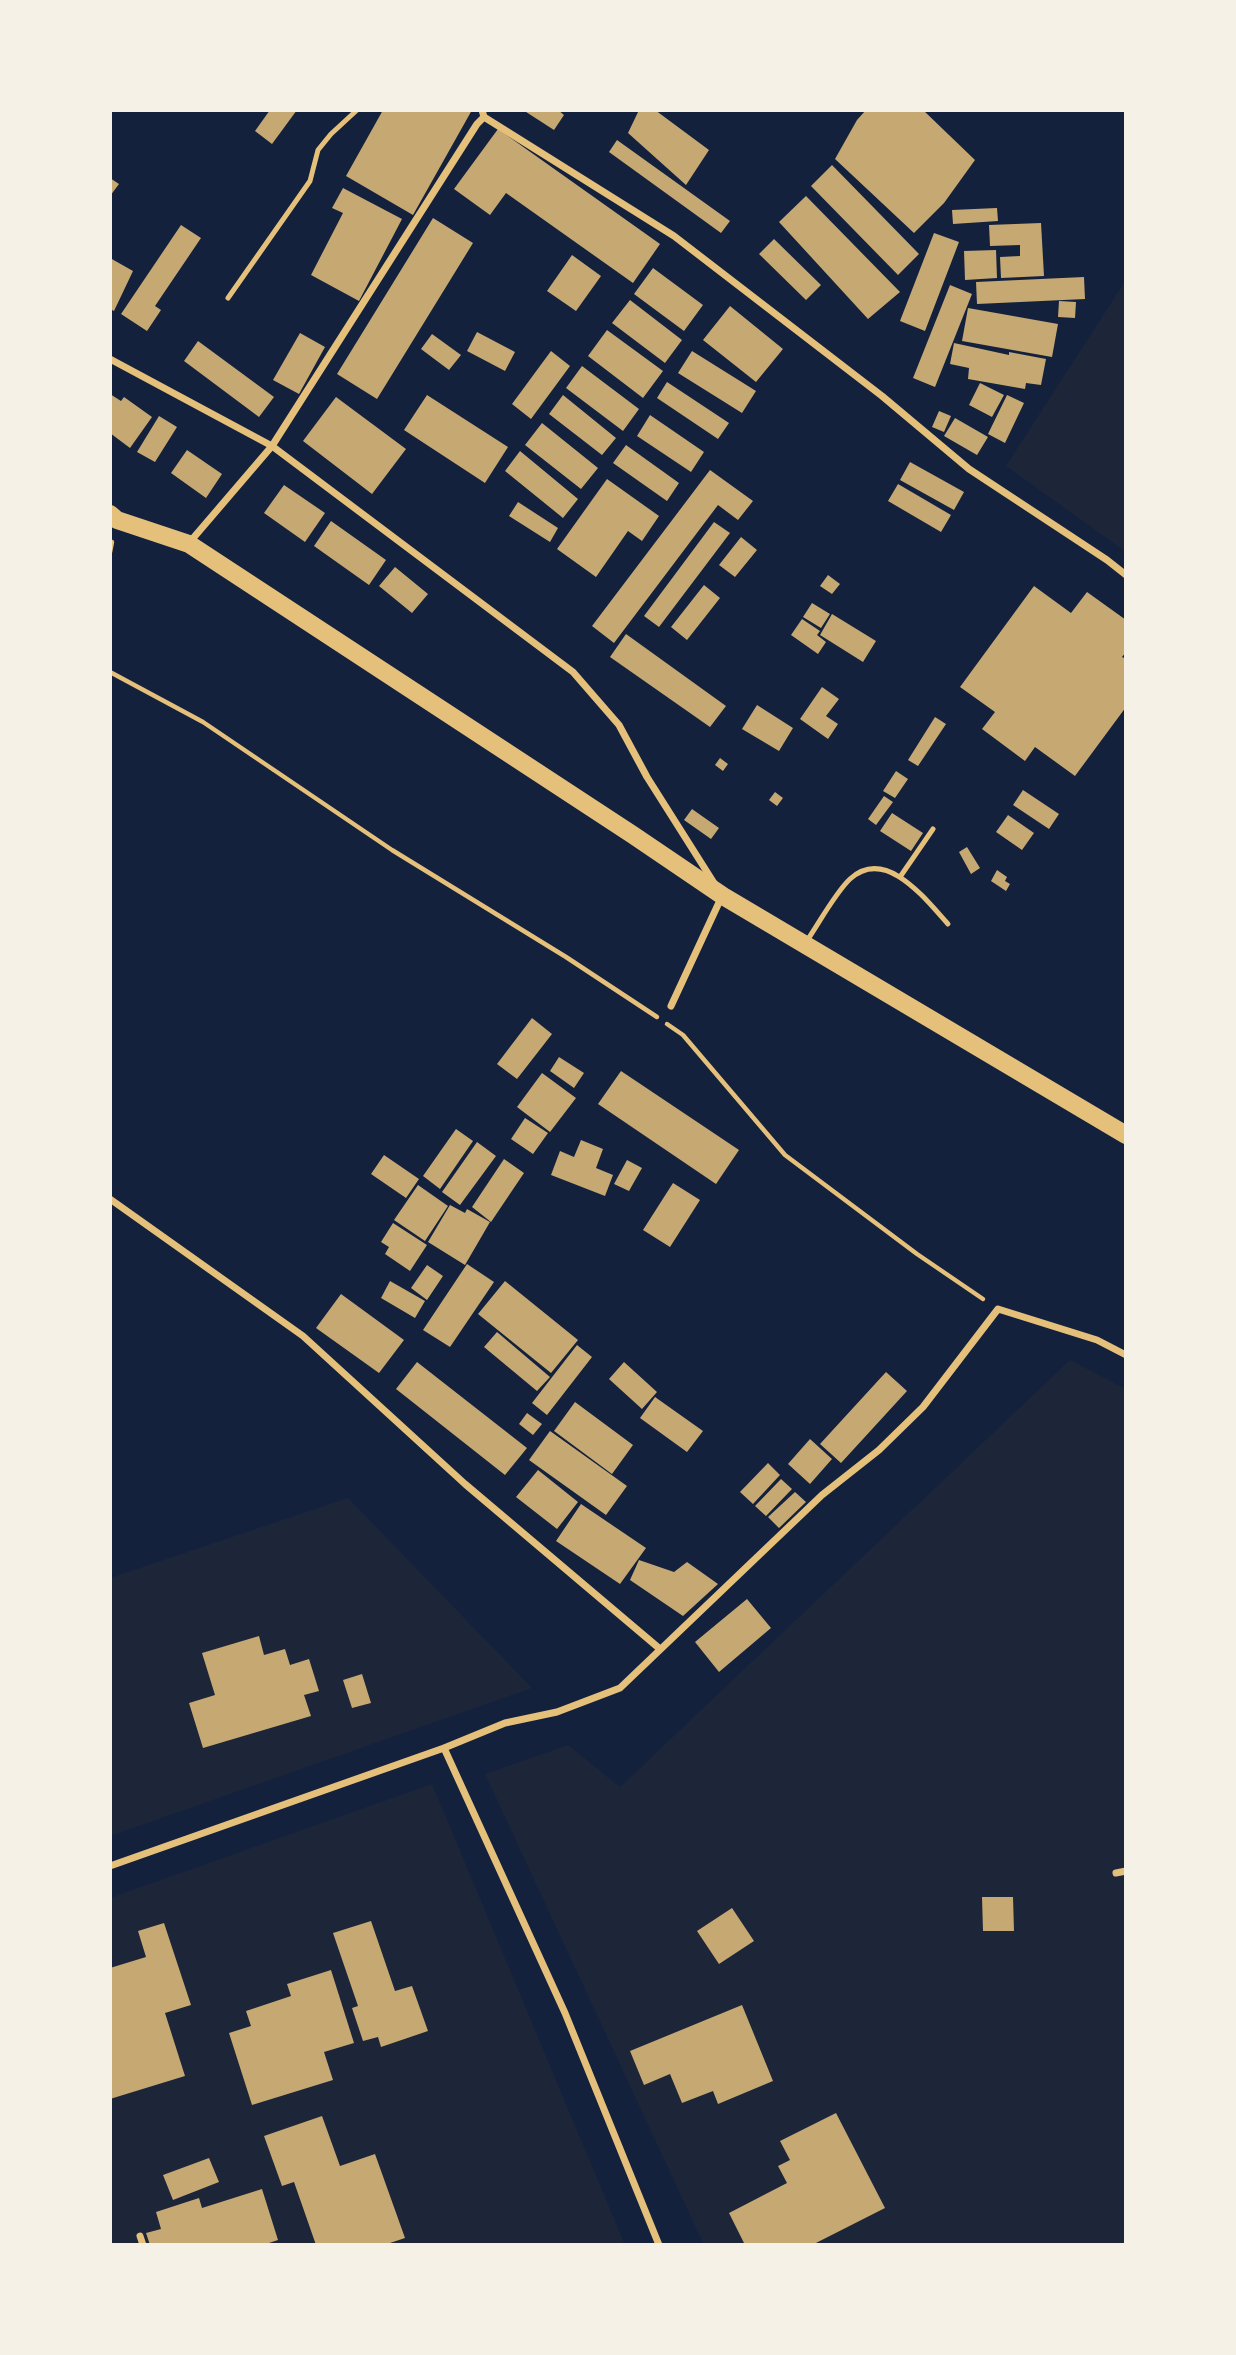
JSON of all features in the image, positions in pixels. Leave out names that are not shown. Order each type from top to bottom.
[{"type":"main road","points":[[110,514],[117,520],[189,544],[723,897],[1126,1135]]},
{"type":"street","points":[[189,544],[272,446],[483,114],[674,236],[882,396],[970,469],[1107,559],[1126,575]]},
{"type":"street","points":[[110,359],[272,446],[573,672],[619,725],[647,776],[723,897],[671,1006]]},
{"type":"street","points":[[110,1199],[303,1336],[465,1484],[660,1649]]},
{"type":"street","points":[[110,1866],[444,1748],[505,1723],[557,1712],[620,1688],[822,1495],[879,1450],[923,1407],[999,1309],[1097,1340],[1126,1355]]},
{"type":"street","points":[[444,1748],[565,2013],[659,2245]]},
{"type":"street","points":[[1116,1873],[1126,1871]]},
{"type":"street","points":[[139,2236],[143,2245]]},
{"type":"lane","points":[[228,298],[310,181],[318,150],[331,134],[358,110]]},
{"type":"lane","points":[[900,877],[933,829]]},
{"type":"lane","points":[[804,945],[849,880],[862,871],[874,868],[900,877],[918,890],[948,924]]},
{"type":"path","points":[[110,672],[203,722],[392,850],[566,957],[683,1035],[785,1155],[917,1254],[999,1309]]},
{"type":"shaded area","points":[[1126,280],[1126,552],[1006,466]]},
{"type":"shaded area","points":[[1070,1360],[1126,1389],[1126,2245],[704,2245],[485,1774],[568,1745],[620,1787]]},
{"type":"shaded area","points":[[348,1498],[532,1688],[110,1836],[110,1578]]},
{"type":"shaded area","points":[[432,1784],[625,2245],[110,2245],[110,1898]]},
{"type":"building","points":[[270,110],[297,110],[272,144],[255,131]]},
{"type":"building","points":[[383,110],[472,110],[413,215],[346,176]]},
{"type":"building","points":[[523,110],[558,110],[564,115],[554,130]]},
{"type":"building","points":[[639,110],[655,110],[709,150],[686,185],[628,133]]},
{"type":"building","points":[[866,110],[923,110],[975,160],[944,203],[914,233],[835,159],[857,120]]},
{"type":"building","points":[[498,129],[660,244],[633,283],[506,193],[490,215],[454,189]]},
{"type":"building","points":[[617,140],[730,221],[721,233],[609,152]]},
{"type":"building","points":[[832,165],[919,254],[898,275],[811,186]]},
{"type":"building","points":[[110,178],[119,184],[110,196]]},
{"type":"building","points":[[343,188],[402,219],[359,301],[311,275],[343,213],[332,208]]},
{"type":"building","points":[[806,196],[900,292],[868,319],[779,222]]},
{"type":"building","points":[[997,208],[998,221],[953,224],[952,210]]},
{"type":"building","points":[[433,218],[473,243],[377,399],[337,374]]},
{"type":"building","points":[[1041,223],[1044,276],[1001,278],[1000,257],[1020,256],[1020,245],[990,246],[989,225]]},
{"type":"building","points":[[181,225],[201,238],[155,306],[161,310],[147,331],[121,314]]},
{"type":"building","points":[[934,233],[959,242],[925,331],[900,321]]},
{"type":"building","points":[[774,239],[821,285],[806,300],[759,254]]},
{"type":"building","points":[[996,250],[997,278],[965,280],[964,251]]},
{"type":"building","points":[[572,255],[601,276],[576,311],[547,291]]},
{"type":"building","points":[[110,258],[133,271],[114,311],[110,309]]},
{"type":"building","points":[[653,268],[703,305],[684,331],[634,294]]},
{"type":"building","points":[[1084,277],[1085,299],[977,304],[976,282]]},
{"type":"building","points":[[950,285],[972,294],[935,387],[913,378]]},
{"type":"building","points":[[630,300],[682,340],[665,363],[612,323]]},
{"type":"building","points":[[1059,301],[1076,302],[1075,318],[1058,317]]},
{"type":"building","points":[[730,306],[783,349],[756,382],[703,340]]},
{"type":"building","points":[[968,308],[1058,324],[1052,357],[962,341]]},
{"type":"building","points":[[607,330],[663,371],[643,398],[588,356]]},
{"type":"building","points":[[477,332],[515,352],[505,371],[467,351]]},
{"type":"building","points":[[300,333],[325,347],[299,394],[273,380]]},
{"type":"building","points":[[432,334],[461,355],[449,370],[421,349]]},
{"type":"building","points":[[198,341],[274,397],[259,417],[184,361]]},
{"type":"building","points":[[954,343],[1009,355],[1009,352],[1046,359],[1041,385],[1026,383],[1025,389],[968,379],[969,368],[950,364]]},
{"type":"building","points":[[551,351],[570,366],[531,419],[512,404]]},
{"type":"building","points":[[692,351],[756,391],[742,413],[678,373]]},
{"type":"building","points":[[582,366],[639,409],[623,431],[566,388]]},
{"type":"building","points":[[667,382],[729,423],[718,439],[657,398]]},
{"type":"building","points":[[980,383],[1004,395],[992,417],[969,405]]},
{"type":"building","points":[[110,394],[121,401],[124,397],[152,417],[130,448],[110,433]]},
{"type":"building","points":[[427,395],[508,447],[485,483],[404,430]]},
{"type":"building","points":[[563,395],[616,438],[602,455],[549,414]]},
{"type":"building","points":[[1007,395],[1024,403],[1005,443],[988,434]]},
{"type":"building","points":[[336,397],[406,449],[372,494],[303,441]]},
{"type":"building","points":[[939,411],[951,416],[944,432],[932,427]]},
{"type":"building","points":[[650,415],[704,452],[691,472],[637,436]]},
{"type":"building","points":[[159,416],[177,427],[155,462],[137,452]]},
{"type":"building","points":[[955,418],[988,437],[977,455],[944,436]]},
{"type":"building","points":[[542,423],[598,468],[581,489],[525,445]]},
{"type":"building","points":[[626,445],[679,483],[667,501],[613,463]]},
{"type":"building","points":[[187,450],[222,474],[206,498],[171,473]]},
{"type":"building","points":[[520,451],[578,499],[563,518],[505,471]]},
{"type":"building","points":[[910,462],[964,492],[954,510],[900,480]]},
{"type":"building","points":[[710,470],[753,501],[738,520],[718,505],[614,643],[592,626]]},
{"type":"building","points":[[607,479],[659,516],[642,541],[628,531],[596,577],[557,549]]},
{"type":"building","points":[[898,484],[951,515],[941,532],[888,501]]},
{"type":"building","points":[[284,485],[325,513],[305,542],[264,513]]},
{"type":"building","points":[[518,502],[558,528],[550,542],[509,516]]},
{"type":"building","points":[[331,521],[386,560],[369,585],[314,546]]},
{"type":"building","points":[[714,522],[730,533],[659,627],[644,616]]},
{"type":"building","points":[[741,537],[757,550],[735,577],[719,565]]},
{"type":"building","points":[[395,567],[428,594],[412,613],[379,586]]},
{"type":"building","points":[[828,575],[840,584],[832,594],[820,586]]},
{"type":"building","points":[[704,585],[720,598],[687,640],[671,627]]},
{"type":"building","points":[[1034,586],[1071,613],[1087,592],[1126,620],[1126,652],[1122,657],[1126,659],[1126,707],[1075,776],[1035,747],[1025,761],[982,729],[995,712],[960,687]]},
{"type":"building","points":[[812,603],[830,614],[821,628],[803,617]]},
{"type":"building","points":[[832,614],[876,641],[863,662],[820,635]]},
{"type":"building","points":[[802,619],[820,631],[817,635],[826,642],[818,654],[791,635]]},
{"type":"building","points":[[626,634],[726,706],[710,727],[610,657]]},
{"type":"building","points":[[822,687],[839,699],[826,716],[838,724],[828,739],[800,719]]},
{"type":"building","points":[[757,705],[793,728],[779,751],[742,729]]},
{"type":"building","points":[[935,717],[946,724],[918,766],[908,760]]},
{"type":"building","points":[[720,758],[728,764],[723,771],[715,765]]},
{"type":"building","points":[[896,771],[908,779],[895,798],[883,791]]},
{"type":"building","points":[[1023,790],[1059,814],[1049,829],[1013,805]]},
{"type":"building","points":[[775,792],[783,798],[777,806],[769,800]]},
{"type":"building","points":[[884,796],[893,802],[876,825],[868,819]]},
{"type":"building","points":[[692,809],[719,828],[711,839],[684,820]]},
{"type":"building","points":[[892,813],[923,833],[911,851],[880,831]]},
{"type":"building","points":[[1008,815],[1034,833],[1022,850],[996,832]]},
{"type":"building","points":[[967,847],[980,868],[971,874],[959,852]]},
{"type":"building","points":[[997,870],[1007,877],[1005,881],[1010,884],[1006,891],[991,881]]},
{"type":"building","points":[[532,1018],[552,1034],[517,1079],[497,1064]]},
{"type":"building","points":[[559,1057],[584,1073],[574,1088],[550,1071]]},
{"type":"building","points":[[621,1071],[739,1150],[716,1184],[598,1104]]},
{"type":"building","points":[[542,1073],[576,1098],[550,1132],[517,1107]]},
{"type":"building","points":[[525,1118],[548,1133],[533,1154],[511,1139]]},
{"type":"building","points":[[456,1129],[473,1141],[440,1189],[423,1176]]},
{"type":"building","points":[[581,1140],[603,1149],[596,1168],[613,1175],[605,1196],[551,1175],[560,1151],[574,1157]]},
{"type":"building","points":[[477,1142],[496,1156],[460,1205],[442,1192]]},
{"type":"building","points":[[384,1155],[419,1179],[406,1198],[371,1174]]},
{"type":"building","points":[[504,1159],[524,1173],[491,1222],[472,1207]]},
{"type":"building","points":[[627,1160],[642,1168],[629,1191],[614,1184]]},
{"type":"building","points":[[673,1183],[700,1200],[670,1247],[643,1230]]},
{"type":"building","points":[[418,1185],[448,1206],[425,1241],[394,1220]]},
{"type":"building","points":[[450,1205],[465,1213],[467,1209],[490,1222],[465,1265],[428,1242]]},
{"type":"building","points":[[393,1223],[427,1245],[410,1271],[385,1254],[389,1247],[381,1242]]},
{"type":"building","points":[[467,1264],[494,1282],[450,1347],[423,1330]]},
{"type":"building","points":[[427,1265],[443,1276],[427,1300],[411,1288]]},
{"type":"building","points":[[390,1281],[425,1301],[415,1318],[381,1298]]},
{"type":"building","points":[[505,1281],[578,1340],[551,1373],[478,1314]]},
{"type":"building","points":[[341,1294],[404,1340],[379,1373],[316,1328]]},
{"type":"building","points":[[497,1332],[550,1377],[537,1391],[484,1347]]},
{"type":"building","points":[[577,1345],[592,1357],[547,1415],[532,1403]]},
{"type":"building","points":[[417,1362],[527,1448],[505,1475],[396,1389]]},
{"type":"building","points":[[624,1362],[657,1392],[642,1409],[609,1379]]},
{"type":"building","points":[[886,1372],[907,1391],[841,1463],[820,1444]]},
{"type":"building","points":[[655,1397],[703,1431],[687,1452],[640,1418]]},
{"type":"building","points":[[575,1402],[633,1445],[612,1474],[554,1431]]},
{"type":"building","points":[[527,1413],[542,1424],[533,1435],[519,1424]]},
{"type":"building","points":[[550,1431],[627,1486],[606,1515],[529,1460]]},
{"type":"building","points":[[810,1439],[832,1459],[810,1484],[788,1464]]},
{"type":"building","points":[[768,1463],[780,1475],[753,1504],[740,1492]]},
{"type":"building","points":[[538,1470],[578,1502],[557,1529],[516,1497]]},
{"type":"building","points":[[781,1479],[792,1489],[766,1516],[755,1506]]},
{"type":"building","points":[[795,1492],[806,1502],[779,1528],[768,1517]]},
{"type":"building","points":[[581,1504],[646,1548],[620,1584],[556,1541]]},
{"type":"building","points":[[639,1560],[674,1572],[687,1562],[718,1584],[683,1616],[630,1580]]},
{"type":"building","points":[[747,1599],[771,1628],[719,1672],[695,1642]]},
{"type":"building","points":[[259,1636],[264,1655],[285,1649],[290,1665],[309,1659],[319,1691],[304,1695],[311,1716],[203,1748],[189,1703],[215,1695],[202,1653]]},
{"type":"building","points":[[362,1674],[371,1703],[352,1708],[343,1680]]},
{"type":"building","points":[[982,1897],[1013,1897],[1014,1931],[983,1931]]},
{"type":"building","points":[[732,1908],[754,1941],[719,1964],[697,1931]]},
{"type":"building","points":[[371,1921],[395,1991],[412,1986],[428,2031],[381,2047],[378,2037],[363,2041],[352,2008],[358,2006],[333,1933]]},
{"type":"building","points":[[164,1923],[191,2005],[165,2013],[185,2076],[110,2099],[110,1968],[146,1957],[138,1931]]},
{"type":"building","points":[[331,1970],[354,2043],[324,2052],[333,2080],[252,2105],[229,2033],[251,2026],[246,2011],[291,1996],[287,1984]]},
{"type":"building","points":[[742,2005],[773,2081],[718,2104],[713,2091],[682,2103],[670,2074],[644,2085],[630,2051]]},
{"type":"building","points":[[836,2113],[885,2208],[812,2245],[745,2245],[729,2213],[787,2183],[778,2166],[790,2160],[780,2141]]},
{"type":"building","points":[[322,2116],[340,2166],[375,2154],[405,2238],[384,2245],[316,2245],[294,2182],[282,2186],[264,2136]]},
{"type":"building","points":[[209,2158],[219,2182],[173,2200],[163,2175]]},
{"type":"building","points":[[262,2189],[278,2240],[263,2245],[150,2245],[146,2233],[161,2229],[156,2212],[199,2198],[202,2208]]}]
